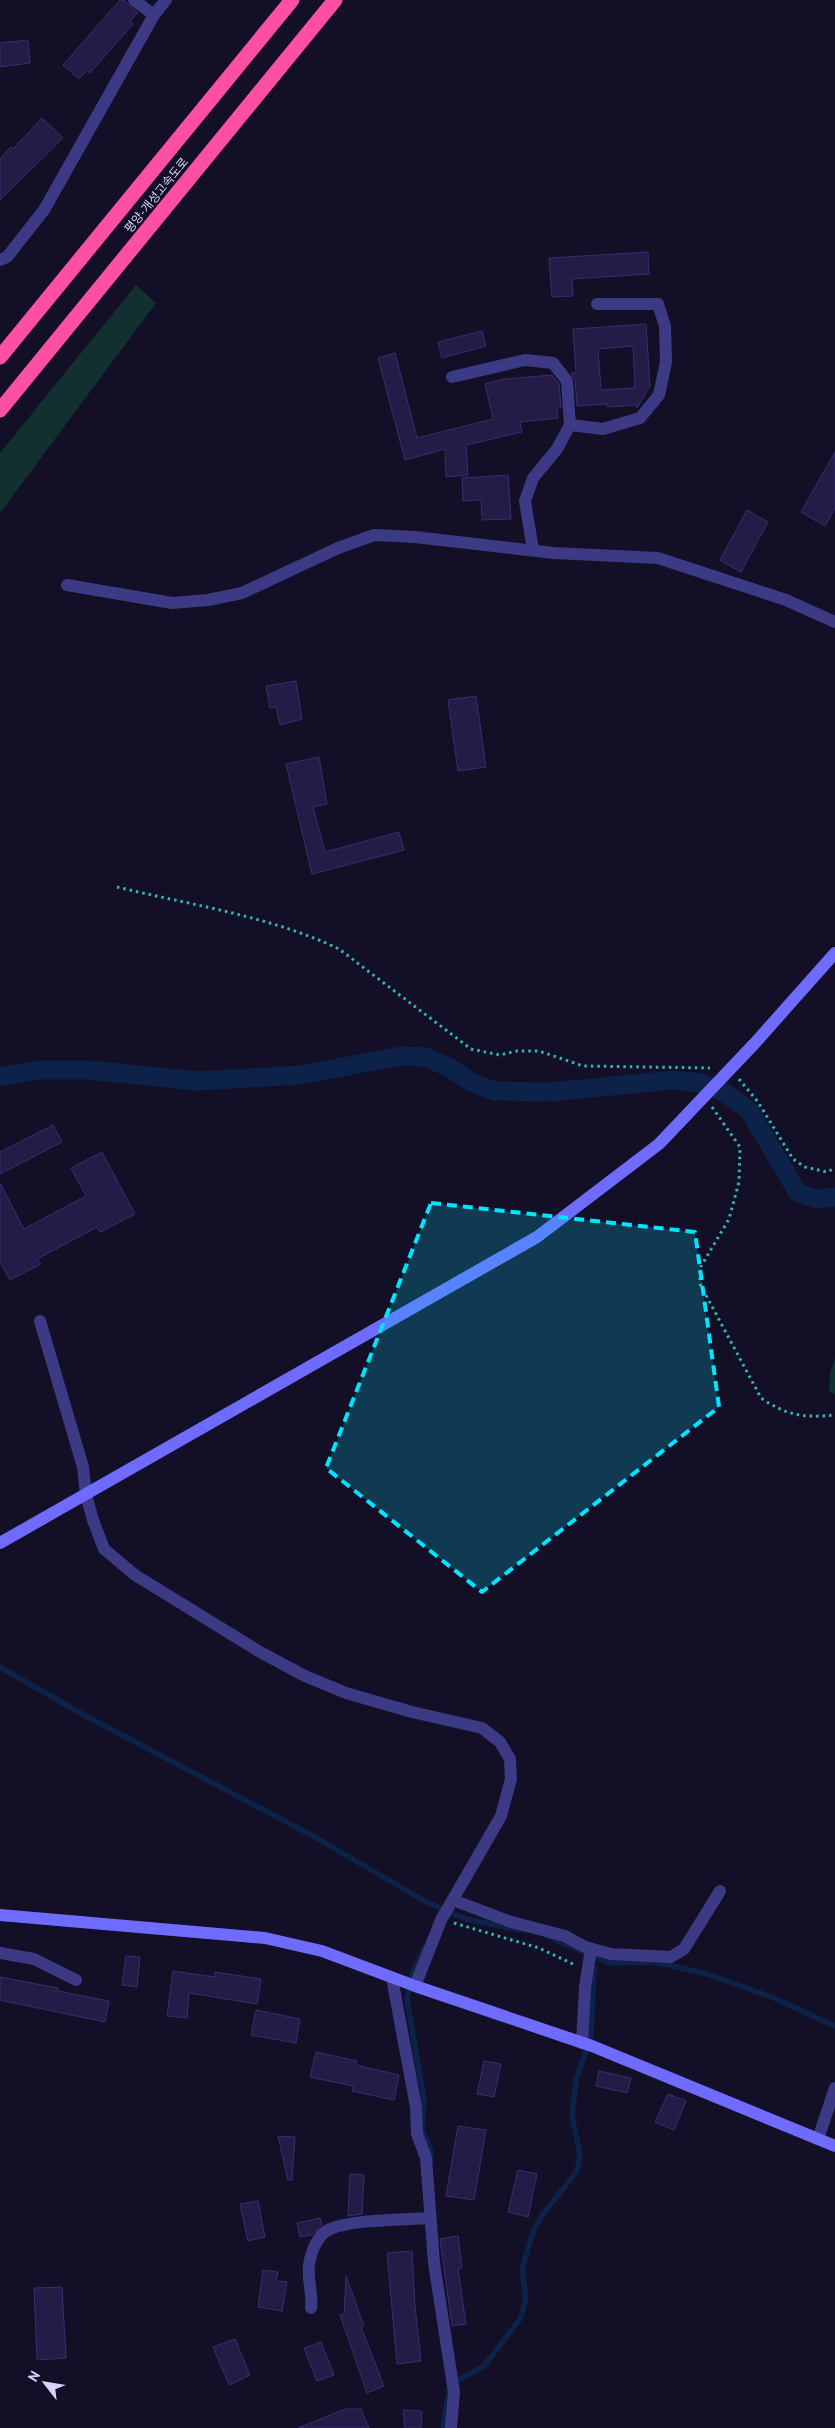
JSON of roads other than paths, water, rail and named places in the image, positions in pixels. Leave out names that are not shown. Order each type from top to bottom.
[{"type":"highway","name":"평양-개성고속도로","points":[[0,357],[292,0]]},
{"type":"highway","name":"평양-개성고속도로","points":[[0,410],[335,0]]},
{"type":"street","points":[[134,0],[154,15]]},
{"type":"street","points":[[0,260],[8,256],[44,210],[154,15],[166,0]]},
{"type":"street","points":[[570,426],[604,429],[640,418],[659,395],[666,362],[665,326],[658,304],[597,304]]},
{"type":"street","points":[[452,377],[526,360],[553,363],[567,381],[570,426],[557,449],[533,478],[525,500],[533,550]]},
{"type":"street","points":[[67,585],[172,602],[208,600],[242,593],[338,548],[374,535],[416,537],[533,550],[658,558],[786,600],[835,622]]},
{"type":"street","points":[[0,1543],[537,1237],[659,1144],[731,1069],[835,953]]},
{"type":"street","points":[[40,1321],[82,1467],[86,1495],[93,1520],[104,1549],[136,1575],[260,1652],[305,1676],[346,1693],[412,1712],[482,1728],[500,1742],[510,1758],[512,1779],[501,1816],[441,1920],[412,1984]]},
{"type":"street","points":[[453,1900],[508,1921],[565,1936],[592,1949],[611,1954],[671,1957],[684,1950],[720,1891]]},
{"type":"street","points":[[0,1915],[265,1938],[322,1951],[392,1978],[586,2044],[835,2146]]},
{"type":"street","points":[[586,2044],[588,1971],[592,1949]]},
{"type":"street","points":[[0,1953],[34,1959],[76,1980]]},
{"type":"street","points":[[392,1978],[416,2107],[417,2134],[426,2158],[434,2263],[454,2392],[450,2428]]},
{"type":"street","points":[[818,2139],[835,2088]]},
{"type":"street","points":[[311,2308],[313,2294],[309,2267],[314,2248],[321,2236],[329,2230],[351,2224],[430,2218]]},
{"type":"waterway","points":[[0,1077],[37,1070],[89,1070],[197,1081],[300,1075],[401,1056],[425,1057],[448,1067],[473,1083],[495,1091],[551,1092],[673,1080],[702,1083],[725,1093],[749,1110],[798,1193],[817,1199],[835,1197]]},
{"type":"waterway","points":[[0,1667],[84,1715],[315,1837],[428,1903],[466,1919],[520,1930]]},
{"type":"waterway","points":[[547,1936],[609,1963],[655,1962],[707,1974],[774,1998],[835,2026]]},
{"type":"waterway","points":[[424,1948],[413,1971],[407,2000],[424,2099],[422,2129],[431,2152],[431,2160]]},
{"type":"waterway","points":[[443,2428],[449,2389],[458,2380],[484,2366],[520,2319],[526,2299],[522,2269],[534,2229],[543,2214],[577,2171],[580,2155],[572,2116],[576,2080],[591,2037],[594,1968]]}]
